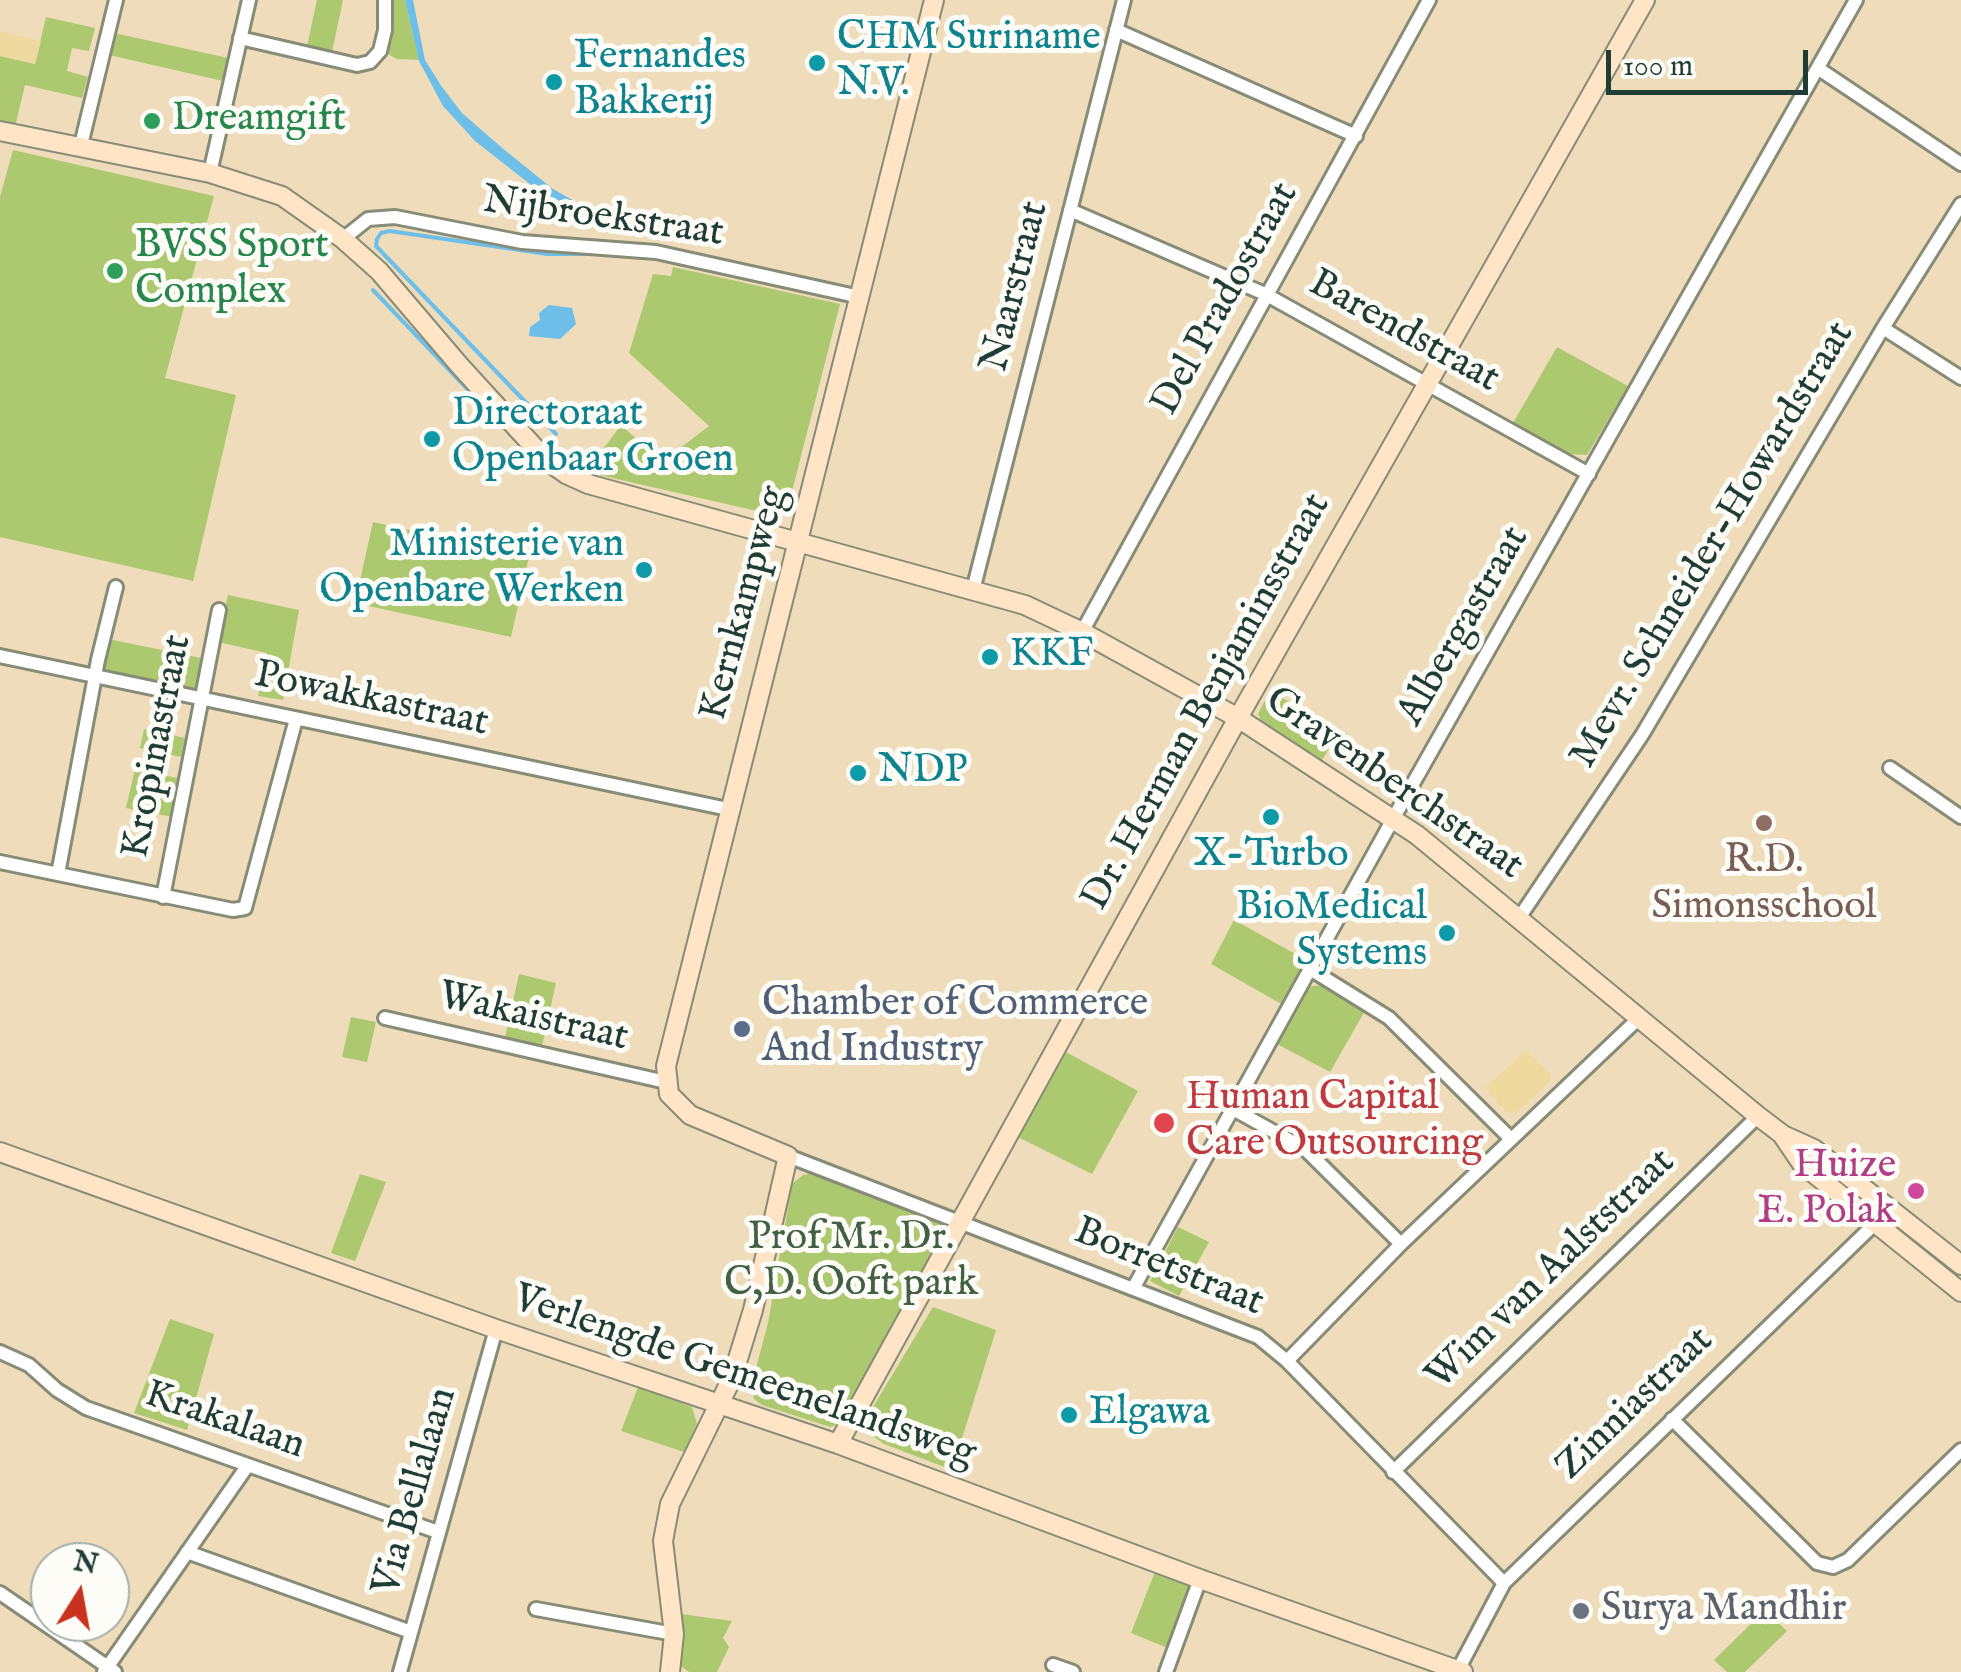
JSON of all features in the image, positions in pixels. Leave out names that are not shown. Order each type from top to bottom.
[{"type":"street","points":[[81,145],[116,0]]},
{"type":"street","points":[[210,173],[249,0]]},
{"type":"street","points":[[240,38],[357,65],[370,62],[380,50],[385,30],[385,0]]},
{"type":"street","name":"Kernkampweg","points":[[666,1082],[666,1066],[728,809],[800,540],[934,0]]},
{"type":"street","name":"Naarstraat","points":[[973,590],[1124,0]]},
{"type":"street","name":"Del Pradostraat","points":[[1082,632],[1430,0]]},
{"type":"street","name":"Dr. Herman Benjaminsstraat","points":[[838,1444],[1238,718],[1645,0]]},
{"type":"street","name":"Albergastraat","points":[[1134,1287],[1393,819],[1856,0]]},
{"type":"street","points":[[1116,30],[1356,136]]},
{"type":"street","points":[[1819,69],[1961,164]]},
{"type":"street","name":"Gravenberchstraat","points":[[0,130],[210,173],[282,196],[342,238],[379,271],[546,460],[566,474],[588,484],[1025,605],[1238,718],[1417,835],[1782,1135],[1802,1164],[1961,1265]]},
{"type":"street","name":"Mevr. Schneider-Howardstraat","points":[[1519,918],[1642,735],[1883,328],[1961,204]]},
{"type":"street","name":"Barendstraat","points":[[1070,210],[1265,294],[1589,474]]},
{"type":"street","name":"Nijbroekstraat","points":[[342,238],[368,219],[395,218],[522,242],[656,252],[860,297]]},
{"type":"street","points":[[1883,328],[1961,378]]},
{"type":"street","points":[[58,874],[116,587]]},
{"type":"street","name":"Kropinastraat","points":[[162,897],[219,610]]},
{"type":"street","name":"Powakkastraat","points":[[0,656],[728,809]]},
{"type":"street","points":[[0,862],[162,897],[233,910],[245,908],[296,719]]},
{"type":"street","points":[[1890,768],[1961,817]]},
{"type":"street","points":[[1310,969],[1390,1018],[1511,1139]]},
{"type":"street","name":"Wakaistraat","points":[[385,1018],[666,1082]]},
{"type":"street","points":[[1287,1361],[1400,1244],[1638,1020]]},
{"type":"street","points":[[666,1082],[668,1094],[690,1114],[788,1156],[753,1310],[732,1378],[670,1504],[664,1542],[674,1634],[670,1672]]},
{"type":"street","points":[[1234,1109],[1304,1149],[1400,1244]]},
{"type":"street","name":"Wim van Aalststraat","points":[[1393,1472],[1758,1116]]},
{"type":"street","name":"Verlengde Gemeenelandsweg","points":[[0,1152],[496,1329],[838,1444],[1200,1580],[1459,1671]]},
{"type":"street","name":"Borretstraat","points":[[788,1156],[1258,1337],[1287,1361],[1504,1582]]},
{"type":"street","name":"Gravenberchstraat","points":[[1884,1216],[1961,1292]]},
{"type":"street","name":"Zinniastraat","points":[[1459,1671],[1504,1582],[1884,1216]]},
{"type":"street","name":"Via Bellalaan","points":[[400,1672],[496,1329]]},
{"type":"street","name":"Krakalaan","points":[[0,1352],[30,1365],[57,1390],[86,1408],[438,1532]]},
{"type":"street","points":[[1672,1419],[1817,1562],[1833,1567],[1848,1560],[1961,1450]]},
{"type":"street","points":[[0,1593],[109,1670],[248,1465]]},
{"type":"street","points":[[187,1552],[411,1632]]},
{"type":"street","points":[[1166,1672],[1200,1580]]},
{"type":"street","points":[[536,1609],[674,1634]]},
{"type":"street","points":[[1053,1665],[1073,1672]]},
{"type":"green space","points":[[317,0],[343,0],[332,52],[307,46]]},
{"type":"green space","points":[[391,0],[405,0],[419,60],[397,59],[386,53],[393,29]]},
{"type":"green space","points":[[46,17],[95,28],[89,51],[72,48],[67,71],[88,77],[82,98],[25,85],[15,127],[0,124],[0,56],[35,64]]},
{"type":"green space","points":[[114,33],[228,58],[223,81],[109,55]]},
{"type":"green space","points":[[13,150],[214,196],[165,378],[236,395],[193,581],[0,537],[0,197]]},
{"type":"green space","points":[[673,267],[840,304],[787,510],[779,516],[586,472],[621,425],[662,462],[709,426],[629,353],[653,274],[671,276]]},
{"type":"green space","points":[[1557,347],[1628,386],[1587,455],[1569,454],[1513,423]]},
{"type":"green space","points":[[373,522],[529,557],[511,637],[355,603]]},
{"type":"green space","points":[[228,595],[299,610],[283,700],[258,696],[267,653],[218,642]]},
{"type":"green space","points":[[108,639],[206,659],[199,690],[105,673]]},
{"type":"green space","points":[[1270,691],[1340,730],[1321,762],[1263,724],[1258,714]]},
{"type":"green space","points":[[144,729],[185,738],[181,757],[140,748]]},
{"type":"green space","points":[[135,769],[182,779],[173,817],[126,808]]},
{"type":"green space","points":[[1234,920],[1308,961],[1283,1005],[1211,964]]},
{"type":"green space","points":[[519,974],[556,983],[541,1050],[504,1042]]},
{"type":"green space","points":[[1324,985],[1366,1009],[1330,1072],[1275,1043],[1305,991]]},
{"type":"green space","points":[[351,1017],[376,1022],[367,1062],[342,1057]]},
{"type":"green space","points":[[1064,1051],[1138,1091],[1092,1174],[1016,1136]]},
{"type":"green space","name":"Prof Mr. Dr. C,D. Ooft park","points":[[816,1173],[935,1218],[944,1229],[946,1240],[842,1423],[830,1427],[762,1405],[754,1399],[751,1387],[768,1323],[792,1184],[803,1175]]},
{"type":"green space","points":[[360,1174],[386,1182],[355,1261],[331,1253]]},
{"type":"green space","points":[[1178,1227],[1209,1242],[1179,1296],[1150,1281]]},
{"type":"green space","points":[[933,1307],[996,1330],[952,1470],[884,1444],[873,1436],[870,1422],[873,1407]]},
{"type":"green space","points":[[170,1319],[214,1334],[187,1430],[134,1413]]},
{"type":"green space","points":[[638,1387],[692,1407],[697,1424],[684,1452],[621,1431]]},
{"type":"green space","points":[[1156,1569],[1194,1584],[1170,1649],[1131,1633]]},
{"type":"green space","points":[[1765,1610],[1787,1631],[1745,1672],[1727,1672],[1714,1660]]},
{"type":"green space","points":[[681,1614],[732,1621],[723,1638],[729,1647],[717,1672],[689,1672],[678,1664]]},
{"type":"sand","points":[[0,31],[41,41],[35,64],[0,56]]},
{"type":"sand","points":[[1526,1050],[1550,1073],[1551,1080],[1516,1113],[1506,1112],[1485,1088]]},
{"type":"water","points":[[405,0],[413,0],[425,60],[462,113],[553,189],[576,202],[580,209],[572,217],[475,141],[443,106],[419,61]]},
{"type":"water","points":[[549,305],[572,308],[576,324],[560,339],[529,336],[530,327],[540,320],[539,313]]},
{"type":"waterway","points":[[556,434],[376,246],[377,239],[381,233],[390,231],[547,254],[586,254]]},
{"type":"waterway","points":[[373,290],[498,421]]},
{"type":"waterway","points":[[508,432],[522,446]]},
{"type":"place","name":"CHM Suriname N.V.","points":[[817,63]]},
{"type":"place","name":"Fernandes Bakkerij","points":[[554,82]]},
{"type":"place","name":"Dreamgift","points":[[152,121]]},
{"type":"place","name":"BVSS Sport Complex","points":[[115,271]]},
{"type":"place","name":"Directoraat Openbaar Groen","points":[[432,439]]},
{"type":"place","name":"Ministerie van Openbare Werken","points":[[644,570]]},
{"type":"place","name":"KKF","points":[[990,657]]},
{"type":"place","name":"NDP","points":[[858,773]]},
{"type":"place","name":"X-Turbo","points":[[1271,817]]},
{"type":"place","name":"R.D. Simonsschool","points":[[1764,823]]},
{"type":"place","name":"BioMedical Systems","points":[[1447,933]]},
{"type":"place","name":"Chamber of Commerce And Industry","points":[[742,1029]]},
{"type":"place","name":"Human Capital Care Outsourcing","points":[[1164,1123]]},
{"type":"place","name":"Huize E. Polak","points":[[1916,1191]]},
{"type":"place","name":"Elgawa","points":[[1069,1415]]},
{"type":"place","name":"Surya Mandhir","points":[[1581,1611]]}]
